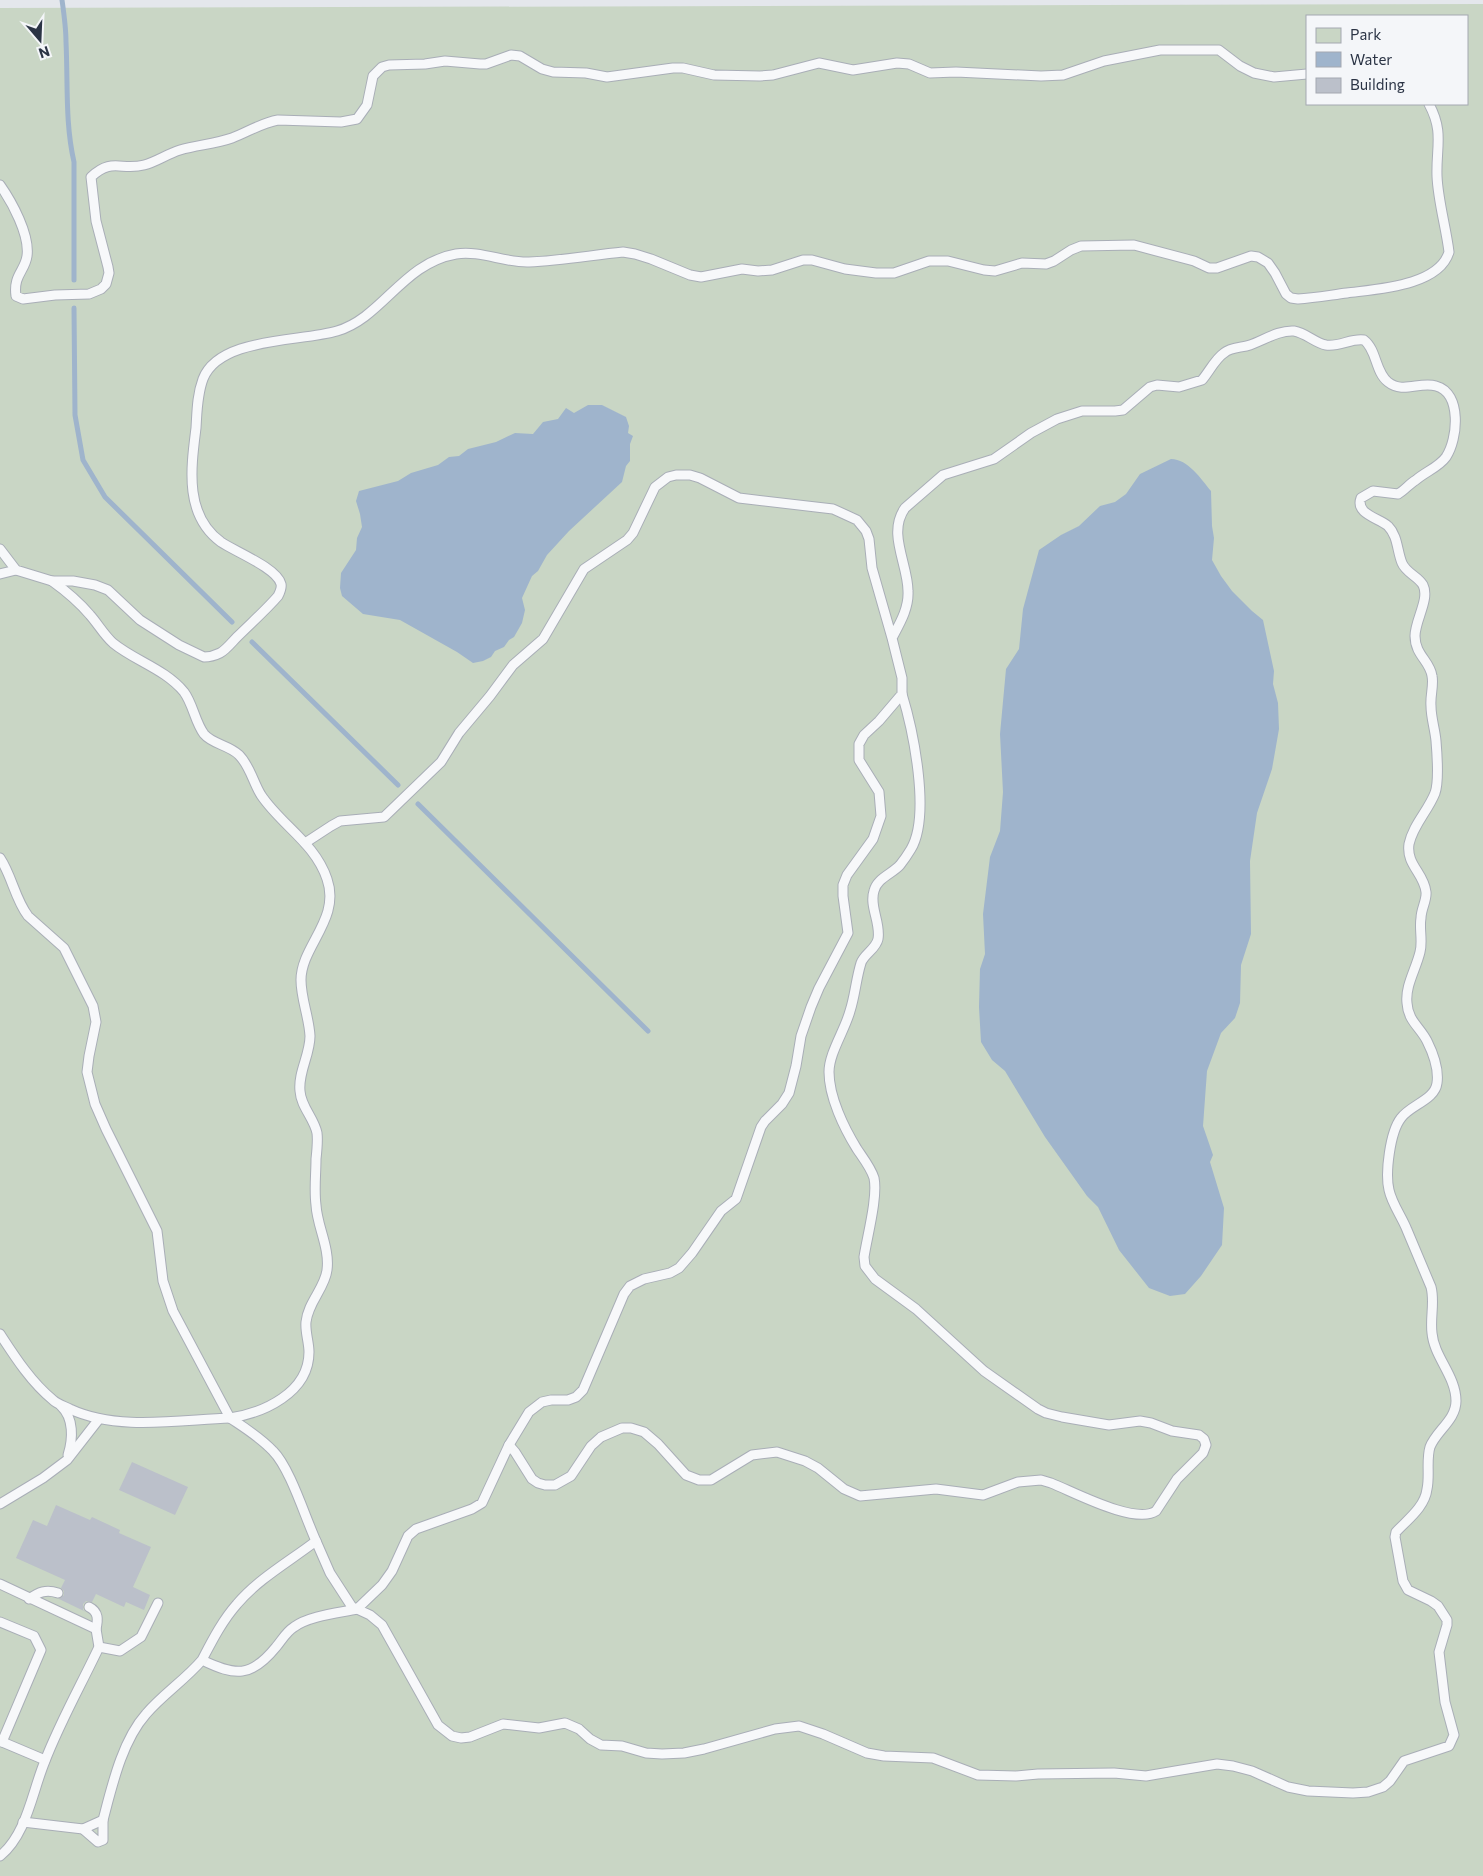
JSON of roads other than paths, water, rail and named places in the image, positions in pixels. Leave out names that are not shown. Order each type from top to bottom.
[{"type":"lane","points":[[0,185],[21,220],[27,249],[26,261],[18,275],[15,288],[16,296],[23,299],[55,295],[89,294],[101,289],[106,284],[109,273],[96,221],[92,189],[91,177],[98,170],[109,165],[146,165],[173,152],[234,137],[278,120],[341,122],[357,118],[367,105],[373,76],[382,67],[389,65],[445,61],[480,64],[511,55],[520,56],[542,69],[553,72],[586,73],[607,77],[673,68],[683,68],[714,75],[760,76],[773,75],[819,63],[853,70],[897,62],[909,64],[930,73],[956,72],[1041,76],[1063,75],[1104,61],[1160,50],[1219,50],[1240,66],[1254,73],[1274,77],[1306,74]]},
{"type":"lane","points":[[0,574],[16,570],[52,581],[73,581],[95,585],[108,590],[140,620],[179,645],[204,657],[221,653],[279,594],[282,586],[279,580],[270,572],[220,542],[202,521],[194,503],[191,474],[198,397],[206,372],[213,364],[227,355],[250,347],[339,331],[356,323],[414,272],[438,259],[456,254],[472,253],[501,260],[528,262],[624,252],[651,259],[690,275],[701,277],[742,269],[772,270],[802,260],[812,260],[845,269],[876,273],[894,273],[930,261],[948,261],[995,271],[1022,263],[1046,264],[1081,246],[1134,245],[1209,268],[1217,268],[1251,256],[1258,257],[1268,263],[1286,294],[1291,298],[1298,299],[1375,291],[1416,280],[1439,269],[1446,262],[1449,252],[1437,175],[1439,151],[1437,124],[1429,105]]},
{"type":"lane","points":[[0,858],[23,910],[64,948],[93,1006],[96,1022],[87,1072],[95,1104],[157,1231],[163,1282],[173,1311],[230,1418],[256,1435],[274,1452],[283,1464],[330,1573],[356,1608],[370,1615],[382,1625],[438,1725],[452,1736],[470,1737],[503,1724],[539,1728],[565,1723],[579,1729],[590,1739],[601,1745],[622,1746],[646,1753],[662,1754],[704,1749],[775,1729],[799,1726],[823,1734],[867,1754],[933,1758],[978,1775],[1016,1776],[1114,1773],[1146,1776],[1217,1764],[1252,1771],[1288,1787],[1302,1790],[1353,1793],[1368,1792],[1383,1787],[1390,1781],[1404,1761],[1449,1746],[1454,1735],[1445,1702],[1439,1652],[1447,1620],[1438,1606],[1431,1600],[1408,1590],[1403,1582],[1395,1537],[1396,1532],[1425,1498],[1430,1450],[1434,1440],[1454,1412],[1456,1404],[1451,1379],[1438,1353],[1432,1333],[1433,1295],[1431,1287],[1407,1229],[1389,1192],[1387,1178],[1391,1148],[1398,1121],[1412,1107],[1433,1093],[1438,1073],[1426,1039],[1410,1018],[1406,1002],[1407,992],[1422,946],[1420,917],[1426,893],[1408,853],[1413,830],[1435,794],[1437,784],[1436,741],[1430,704],[1432,675],[1420,656],[1415,638],[1424,592],[1423,585],[1407,571],[1402,563],[1392,530],[1386,524],[1366,513],[1360,507],[1359,502],[1361,498],[1373,491],[1398,494],[1446,457],[1450,447],[1456,410],[1451,399],[1438,386],[1424,384],[1398,388],[1387,382],[1371,347],[1364,340],[1360,339],[1336,346],[1324,345],[1294,331],[1268,337],[1250,345],[1230,350],[1222,354],[1198,383],[1180,387],[1157,384],[1150,386],[1123,410],[1082,411],[1069,414],[1037,429],[1005,453],[987,462],[943,475],[905,508],[901,514],[897,532],[908,589],[907,604],[892,631]]},
{"type":"lane","points":[[306,843],[340,822],[384,817],[441,762],[459,733],[513,665],[542,639],[584,569],[628,540],[655,488],[668,477],[690,475],[700,478],[739,498],[834,509],[857,520],[866,531],[869,540],[872,568],[892,631],[902,678],[902,694],[915,744],[920,802],[917,837],[900,865],[879,881],[873,892],[872,900],[878,927],[877,942],[862,961],[850,1010],[844,1030],[833,1053],[829,1072],[840,1117],[870,1169],[874,1181],[874,1196],[864,1257],[865,1266],[875,1279],[916,1309],[984,1371],[1038,1409],[1062,1417],[1109,1425],[1140,1422],[1151,1423],[1172,1431],[1199,1435],[1204,1438],[1206,1445],[1203,1453],[1177,1479],[1156,1511],[1150,1515],[1140,1516],[1119,1510],[1041,1480],[1018,1482],[983,1495],[936,1489],[860,1496],[844,1489],[806,1461],[777,1452],[752,1455],[711,1480],[699,1480],[682,1472],[658,1444],[644,1432],[631,1428],[622,1428],[601,1437],[591,1446],[571,1476],[554,1485],[545,1485],[538,1484],[532,1479],[509,1445]]},
{"type":"lane","points":[[0,549],[16,570]]},
{"type":"lane","points":[[52,581],[83,608],[109,640],[124,651],[158,670],[184,692],[204,734],[235,751],[243,759],[260,794],[272,809],[306,843],[328,880],[329,901],[326,919],[303,965],[301,978],[302,994],[310,1034],[308,1053],[299,1086],[303,1103],[318,1135],[315,1202],[327,1258],[327,1270],[324,1281],[312,1302],[306,1320],[309,1351],[303,1375],[288,1394],[278,1402],[248,1416],[230,1418],[126,1422],[99,1419],[77,1412],[54,1401]]},
{"type":"lane","points":[[202,1660],[231,1672],[246,1672],[260,1664],[292,1627],[303,1621],[356,1608],[382,1585],[392,1571],[403,1542],[416,1529],[472,1509],[482,1503],[509,1445],[529,1412],[542,1402],[568,1400],[576,1397],[583,1390],[624,1294],[630,1286],[644,1279],[670,1273],[679,1268],[692,1253],[721,1210],[736,1199],[761,1127],[782,1104],[789,1093],[801,1036],[811,1007],[848,933],[843,885],[847,875],[873,839],[881,816],[879,792],[859,760],[859,744],[864,735],[902,694]]},
{"type":"lane","points":[[0,1334],[39,1387],[63,1408],[69,1417],[71,1444],[67,1460]]},
{"type":"lane","points":[[0,1504],[43,1478],[67,1460],[99,1419]]},
{"type":"lane","points":[[83,1829],[98,1842],[103,1840],[103,1820],[127,1742],[146,1714],[192,1672],[202,1660],[222,1624],[241,1600],[316,1541]]},
{"type":"lane","points":[[0,1584],[96,1629]]},
{"type":"lane","points":[[29,1598],[39,1592],[51,1590],[58,1593]]},
{"type":"lane","points":[[99,1647],[120,1651],[141,1637],[158,1604]]},
{"type":"lane","points":[[0,1856],[10,1848],[23,1822],[45,1760],[99,1647],[96,1629],[98,1619],[94,1610],[90,1607]]},
{"type":"lane","points":[[0,1622],[34,1636],[41,1650],[1,1742],[45,1760]]},
{"type":"lane","points":[[23,1822],[83,1829],[103,1820]]},
{"type":"water","points":[[588,405],[602,405],[626,417],[629,426],[628,433],[633,436],[630,444],[630,461],[626,466],[622,482],[569,531],[547,555],[538,571],[532,576],[522,598],[525,610],[522,623],[514,637],[504,647],[495,651],[491,657],[473,663],[400,620],[363,614],[342,596],[340,588],[341,573],[356,550],[357,538],[362,527],[356,501],[359,491],[398,481],[411,473],[438,465],[449,457],[459,456],[468,449],[496,442],[515,433],[533,434],[543,422],[558,419],[566,408],[574,413]]},
{"type":"water","points":[[1171,459],[1183,462],[1188,466],[1211,491],[1214,538],[1212,560],[1232,591],[1263,620],[1274,671],[1273,684],[1278,703],[1279,729],[1272,769],[1257,813],[1250,861],[1251,934],[1241,965],[1240,1003],[1235,1018],[1221,1033],[1207,1071],[1203,1126],[1213,1155],[1210,1162],[1224,1208],[1222,1245],[1201,1276],[1185,1294],[1170,1296],[1149,1288],[1119,1250],[1098,1207],[1087,1196],[1045,1137],[1005,1071],[992,1060],[981,1042],[979,1007],[980,969],[985,954],[983,914],[990,857],[1000,831],[1003,792],[1000,734],[1006,669],[1019,649],[1023,609],[1039,550],[1061,535],[1079,526],[1100,506],[1115,502],[1126,494],[1140,474]]},
{"type":"waterway","points":[[62,0],[66,32],[68,118],[74,162],[74,280]]},
{"type":"waterway","points":[[74,308],[75,415],[83,460],[105,497],[232,622]]},
{"type":"waterway","points":[[252,642],[398,785]]},
{"type":"waterway","points":[[418,804],[648,1031]]}]
